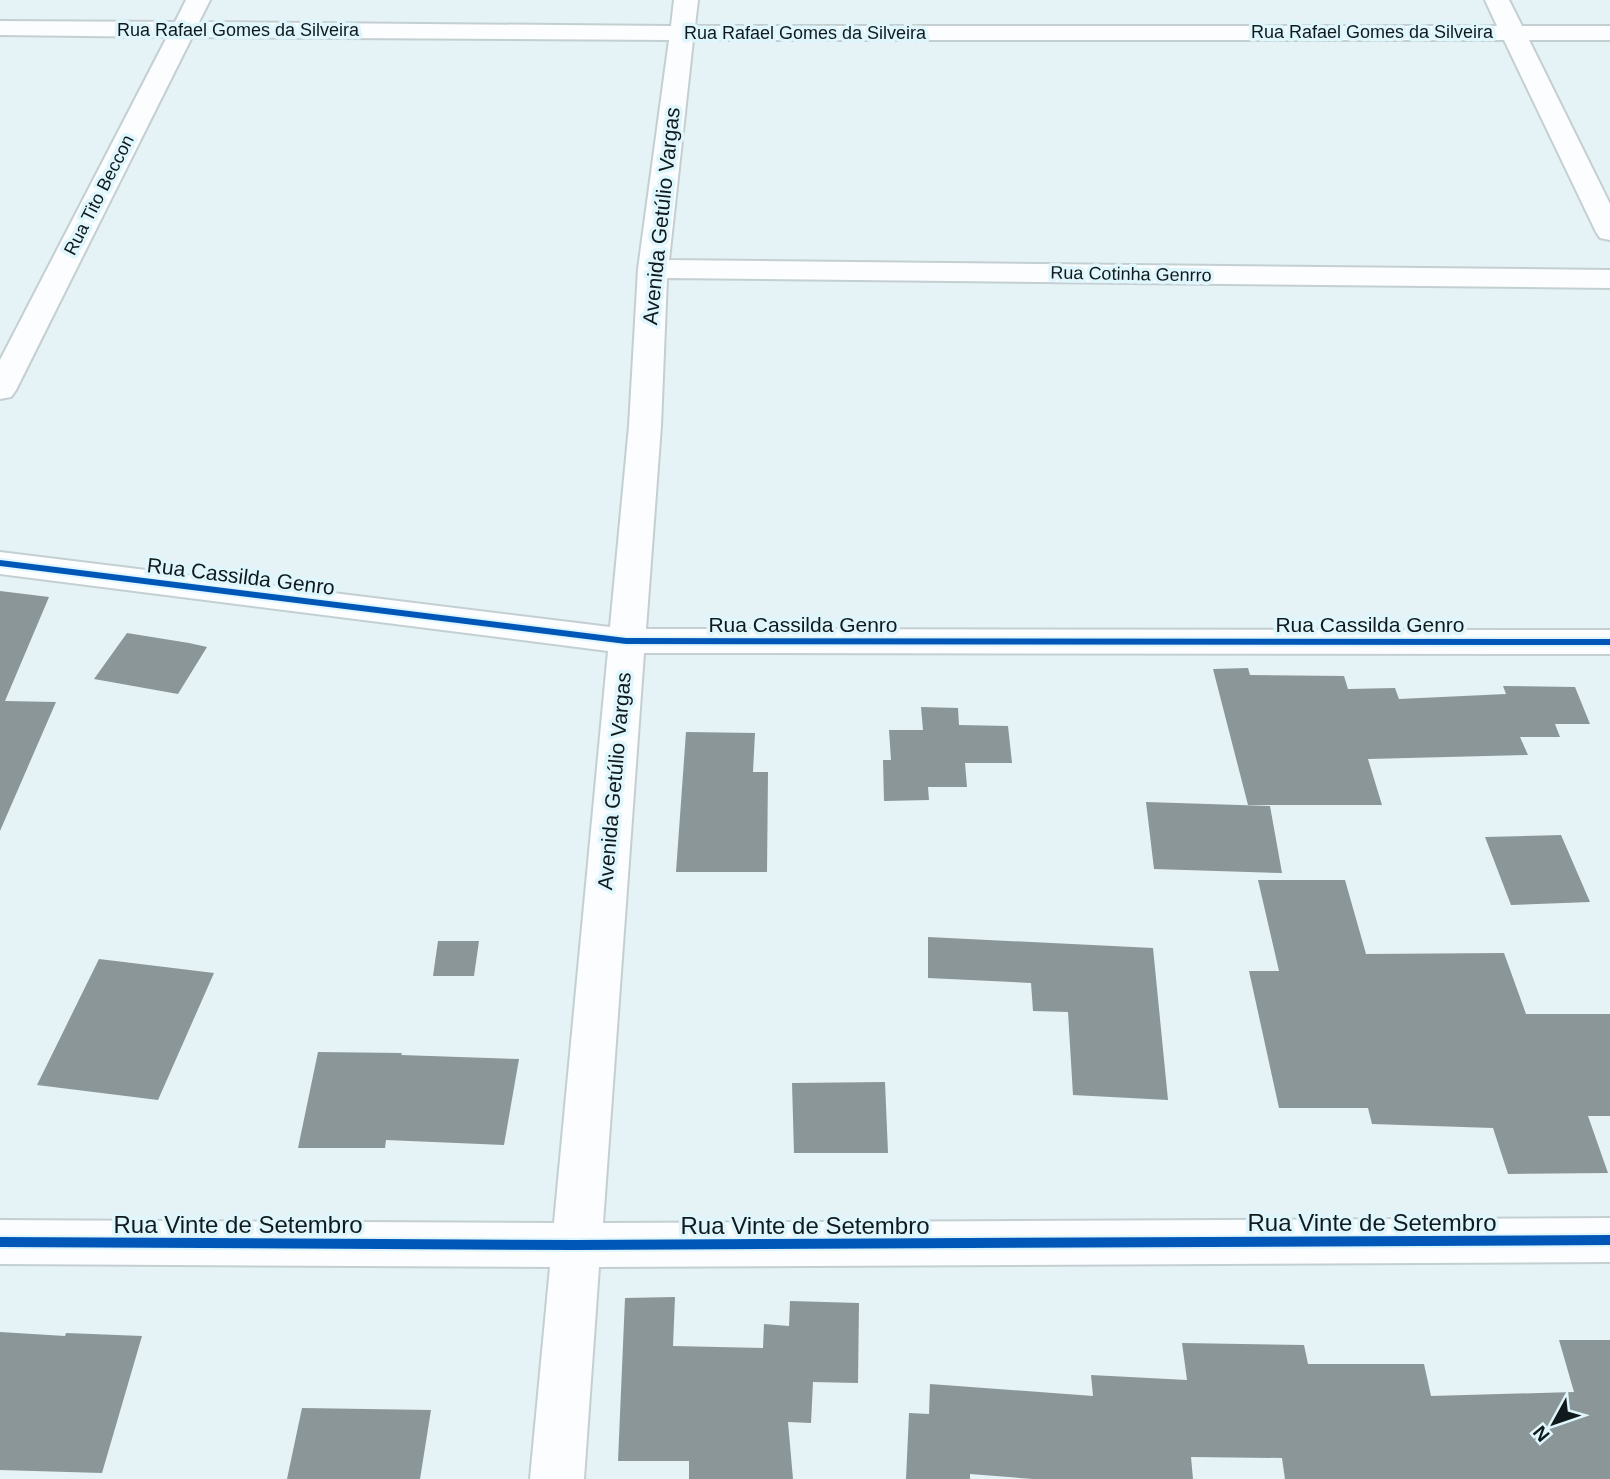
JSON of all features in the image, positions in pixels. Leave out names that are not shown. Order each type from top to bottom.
[{"type":"street","name":"Rua Tito Beccon","points":[[0,390],[198,0]]},
{"type":"street","name":"Avenida Getúlio Vargas","points":[[557,1479],[645,426],[653,269],[686,0]]},
{"type":"street","points":[[1497,0],[1610,232]]},
{"type":"street","name":"Rua Rafael Gomes da Silveira","points":[[0,28],[183,31],[387,21],[681,33],[1610,33]]},
{"type":"street","name":"Rua Cotinha Genrro","points":[[653,269],[1610,279]]},
{"type":"street","name":"Rua Cassilda Genro","points":[[0,563],[626,642],[1610,642]]},
{"type":"street","name":"Rua Vinte de Setembro","points":[[0,1242],[575,1245],[1610,1240]]},
{"type":"building","points":[[0,591],[49,597],[5,701],[56,702],[0,831]]},
{"type":"building","points":[[127,633],[207,647],[178,694],[94,679]]},
{"type":"building","points":[[1248,668],[1250,675],[1344,676],[1348,689],[1395,688],[1399,699],[1506,694],[1503,686],[1575,687],[1590,724],[1555,724],[1560,737],[1520,737],[1528,755],[1368,759],[1382,805],[1248,805],[1213,669]]},
{"type":"building","points":[[921,707],[958,708],[959,725],[1008,726],[1012,763],[965,763],[967,787],[928,787],[929,800],[884,801],[883,760],[891,760],[889,730],[923,730]]},
{"type":"building","points":[[686,732],[755,733],[753,772],[768,772],[767,872],[676,872]]},
{"type":"building","points":[[1146,802],[1270,806],[1282,873],[1154,869]]},
{"type":"building","points":[[1561,835],[1590,902],[1511,905],[1485,837]]},
{"type":"building","points":[[1258,880],[1345,880],[1366,954],[1504,953],[1526,1014],[1610,1014],[1610,1116],[1588,1116],[1608,1173],[1508,1174],[1493,1128],[1372,1124],[1368,1108],[1279,1108],[1249,971],[1279,971]]},
{"type":"building","points":[[928,937],[1153,948],[1168,1100],[1073,1095],[1068,1012],[1033,1011],[1031,983],[928,978]]},
{"type":"building","points":[[438,941],[479,941],[474,976],[433,976]]},
{"type":"building","points":[[99,959],[214,973],[158,1100],[37,1085]]},
{"type":"building","points":[[318,1052],[519,1059],[504,1145],[386,1140],[385,1148],[298,1148]]},
{"type":"building","points":[[885,1082],[888,1153],[794,1153],[792,1083]]},
{"type":"building","points":[[675,1297],[673,1346],[763,1348],[764,1324],[789,1326],[790,1301],[859,1303],[858,1383],[813,1382],[811,1423],[788,1422],[793,1479],[689,1479],[689,1461],[618,1461],[625,1298]]},
{"type":"building","points":[[0,1332],[65,1336],[66,1333],[142,1336],[102,1473],[0,1470]]},
{"type":"building","points":[[1559,1340],[1610,1340],[1610,1479],[1285,1479],[1282,1458],[1191,1457],[1193,1479],[1033,1479],[970,1474],[970,1479],[906,1479],[909,1413],[929,1414],[930,1384],[1093,1396],[1091,1375],[1187,1380],[1182,1343],[1304,1345],[1308,1364],[1424,1364],[1431,1396],[1574,1392]]},
{"type":"building","points":[[302,1408],[431,1410],[420,1479],[287,1479]]},
{"type":"cycle path","points":[[0,563],[626,641],[1610,642]]},
{"type":"cycle path","points":[[0,1242],[575,1245],[1610,1240]]}]
